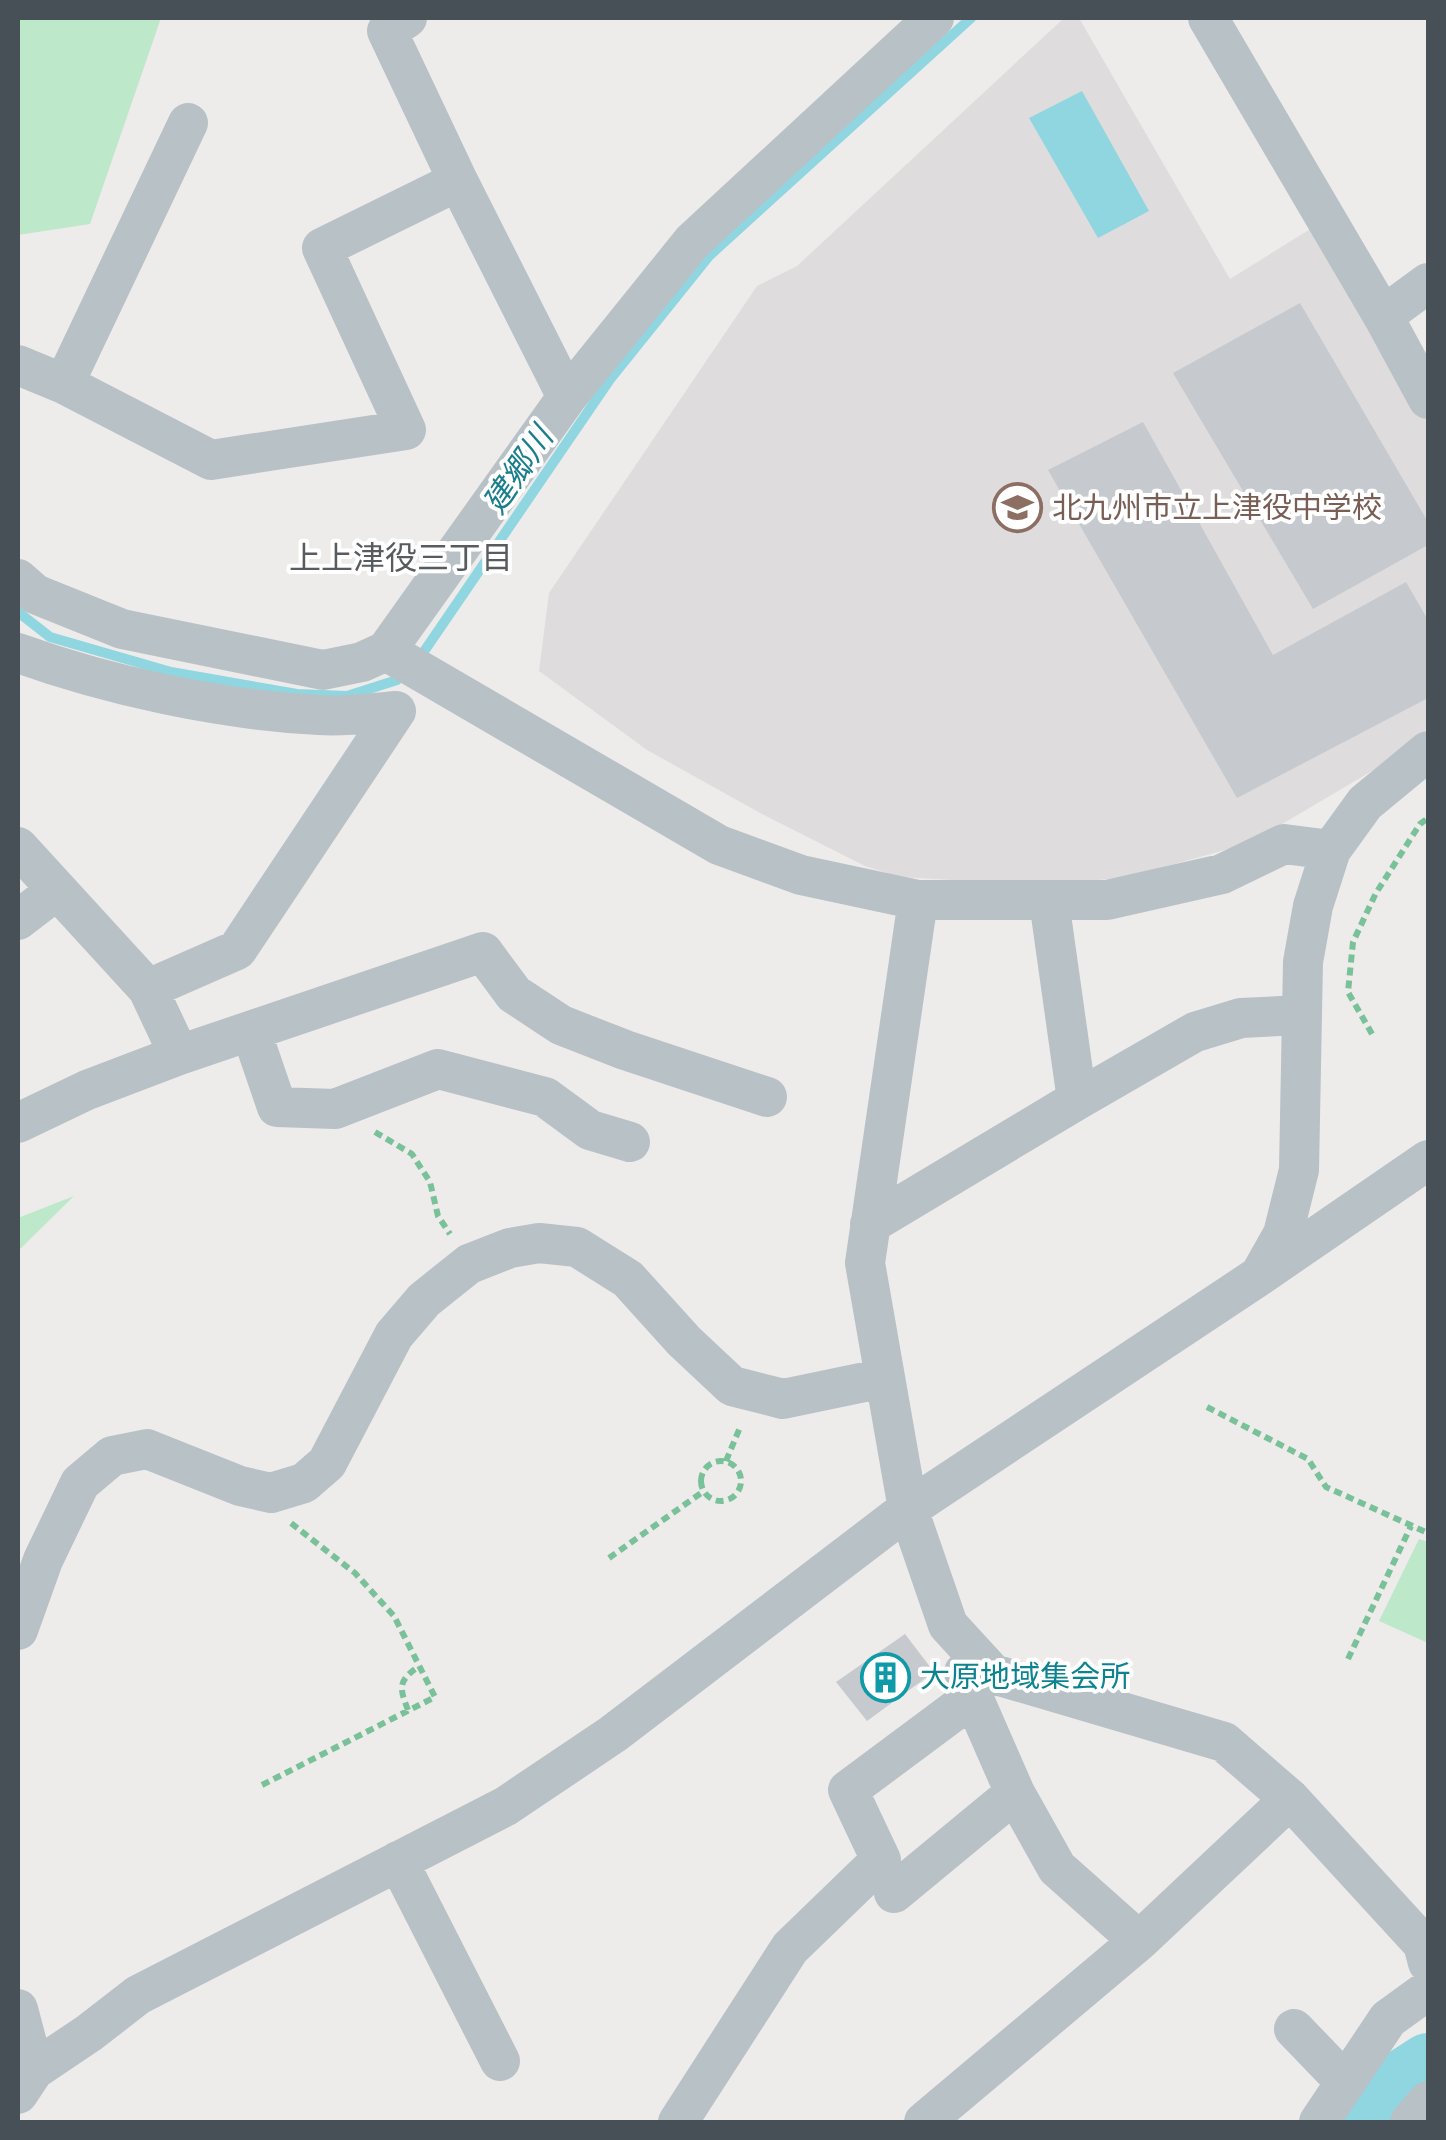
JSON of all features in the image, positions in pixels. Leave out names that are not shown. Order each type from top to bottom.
[{"type":"street","points":[[407,18],[388,31],[458,181],[567,396]]},
{"type":"street","points":[[22,595],[122,629],[323,672],[388,652],[567,396],[692,242],[934,18]]},
{"type":"street","points":[[1208,18],[1428,399]]},
{"type":"street","points":[[64,384],[188,123]]},
{"type":"street","points":[[18,365],[64,384],[211,460],[406,430],[322,248],[458,181]]},
{"type":"street","points":[[1383,316],[1428,283]]},
{"type":"street","points":[[388,652],[719,844],[801,875],[918,900],[1107,900],[1222,874],[1284,844],[1331,850]]},
{"type":"street","points":[[18,653],[70,672],[228,706],[323,716],[396,711],[237,950],[148,989]]},
{"type":"street","points":[[323,672],[323,716]]},
{"type":"street","points":[[1260,1276],[1283,1234],[1299,1170],[1303,962],[1313,906],[1331,850],[1365,802],[1428,752]]},
{"type":"street","points":[[18,847],[148,989],[179,1054]]},
{"type":"street","points":[[18,920],[57,890]]},
{"type":"street","points":[[918,900],[865,1264],[908,1509],[973,1697],[1015,1793],[1057,1868],[1139,1941]]},
{"type":"street","points":[[1049,901],[1077,1100]]},
{"type":"street","points":[[18,1123],[86,1090],[179,1054],[482,952],[514,994],[561,1024],[625,1050],[766,1097]]},
{"type":"street","points":[[870,1224],[1195,1032],[1241,1018],[1302,1014]]},
{"type":"street","points":[[251,1031],[276,1107],[336,1108],[438,1069],[545,1097],[590,1130],[630,1142]]},
{"type":"street","points":[[26,2082],[138,1995],[506,1806],[613,1734],[908,1509],[1428,1160]]},
{"type":"street","points":[[18,1630],[43,1560],[80,1484],[112,1456],[147,1449],[240,1486],[270,1493],[304,1484],[327,1463],[394,1335],[424,1300],[469,1264],[510,1248],[539,1243],[577,1247],[628,1279],[684,1341],[732,1386],[783,1399],[884,1378]]},
{"type":"street","points":[[948,1626],[992,1674],[1224,1742],[1290,1799],[1427,1949]]},
{"type":"street","points":[[888,1876],[848,1790],[973,1697]]},
{"type":"street","points":[[678,2122],[790,1948],[888,1876],[1015,1793]]},
{"type":"street","points":[[924,2122],[1139,1941],[1290,1799]]},
{"type":"street","points":[[398,1861],[500,2061]]},
{"type":"street","points":[[1319,2122],[1388,2019],[1428,1990]]},
{"type":"street","points":[[18,2010],[26,2082]]},
{"type":"street","points":[[1294,2030],[1345,2082]]},
{"type":"street","points":[[1410,2122],[1428,2101]]},
{"type":"path","points":[[1372,1034],[1348,992],[1352,942],[1385,879],[1420,824],[1428,818]]},
{"type":"path","points":[[336,1108],[412,1154],[430,1182],[438,1216],[469,1264]]},
{"type":"path","points":[[1207,1407],[1308,1459],[1326,1487],[1428,1532]]},
{"type":"path","points":[[713,1463],[732,1464],[740,1474],[740,1487],[733,1497],[720,1500],[704,1491],[704,1472],[713,1463]]},
{"type":"path","points":[[610,1558],[704,1491]]},
{"type":"path","points":[[262,1785],[435,1697],[394,1616],[355,1573],[292,1524],[270,1493]]},
{"type":"path","points":[[1348,1659],[1411,1526]]},
{"type":"path","points":[[408,1710],[401,1690],[405,1676],[419,1666]]},
{"type":"shaded area","name":"北九州市立上津役中学校","points":[[1064,18],[1079,18],[1230,279],[1312,228],[1428,423],[1428,728],[1382,765],[1250,843],[1128,877],[1067,883],[900,877],[865,866],[647,750],[539,671],[549,593],[757,286],[797,266]]},
{"type":"green space","points":[[18,18],[161,18],[90,224],[18,235]]},
{"type":"green space","points":[[74,1196],[18,1251],[18,1218]]},
{"type":"green space","points":[[1419,1539],[1428,1542],[1428,1643],[1379,1621]]},
{"type":"water","points":[[1082,91],[1149,211],[1098,238],[1029,118]]},
{"type":"building","points":[[1300,303],[1428,522],[1428,545],[1313,609],[1173,373]]},
{"type":"building","points":[[1143,422],[1273,655],[1406,582],[1428,620],[1428,698],[1237,798],[1048,470]]},
{"type":"building","name":"大原地域集会所","points":[[905,1634],[934,1672],[867,1721],[836,1682]]},
{"type":"waterway","name":"建郷川","points":[[416,660],[611,378],[709,256],[971,18]]},
{"type":"waterway","name":"建郷川","points":[[18,612],[50,637],[171,672],[297,694],[347,696],[397,680],[404,672]]},
{"type":"waterway","points":[[1354,2122],[1380,2095],[1428,2064]]},
{"type":"place","name":"北九州市立上津役中学校","points":[[1017,508]]},
{"type":"place","name":"大原地域集会所","points":[[885,1677]]},
{"type":"district","name":"上上津役三丁目","points":[[401,558]]}]
